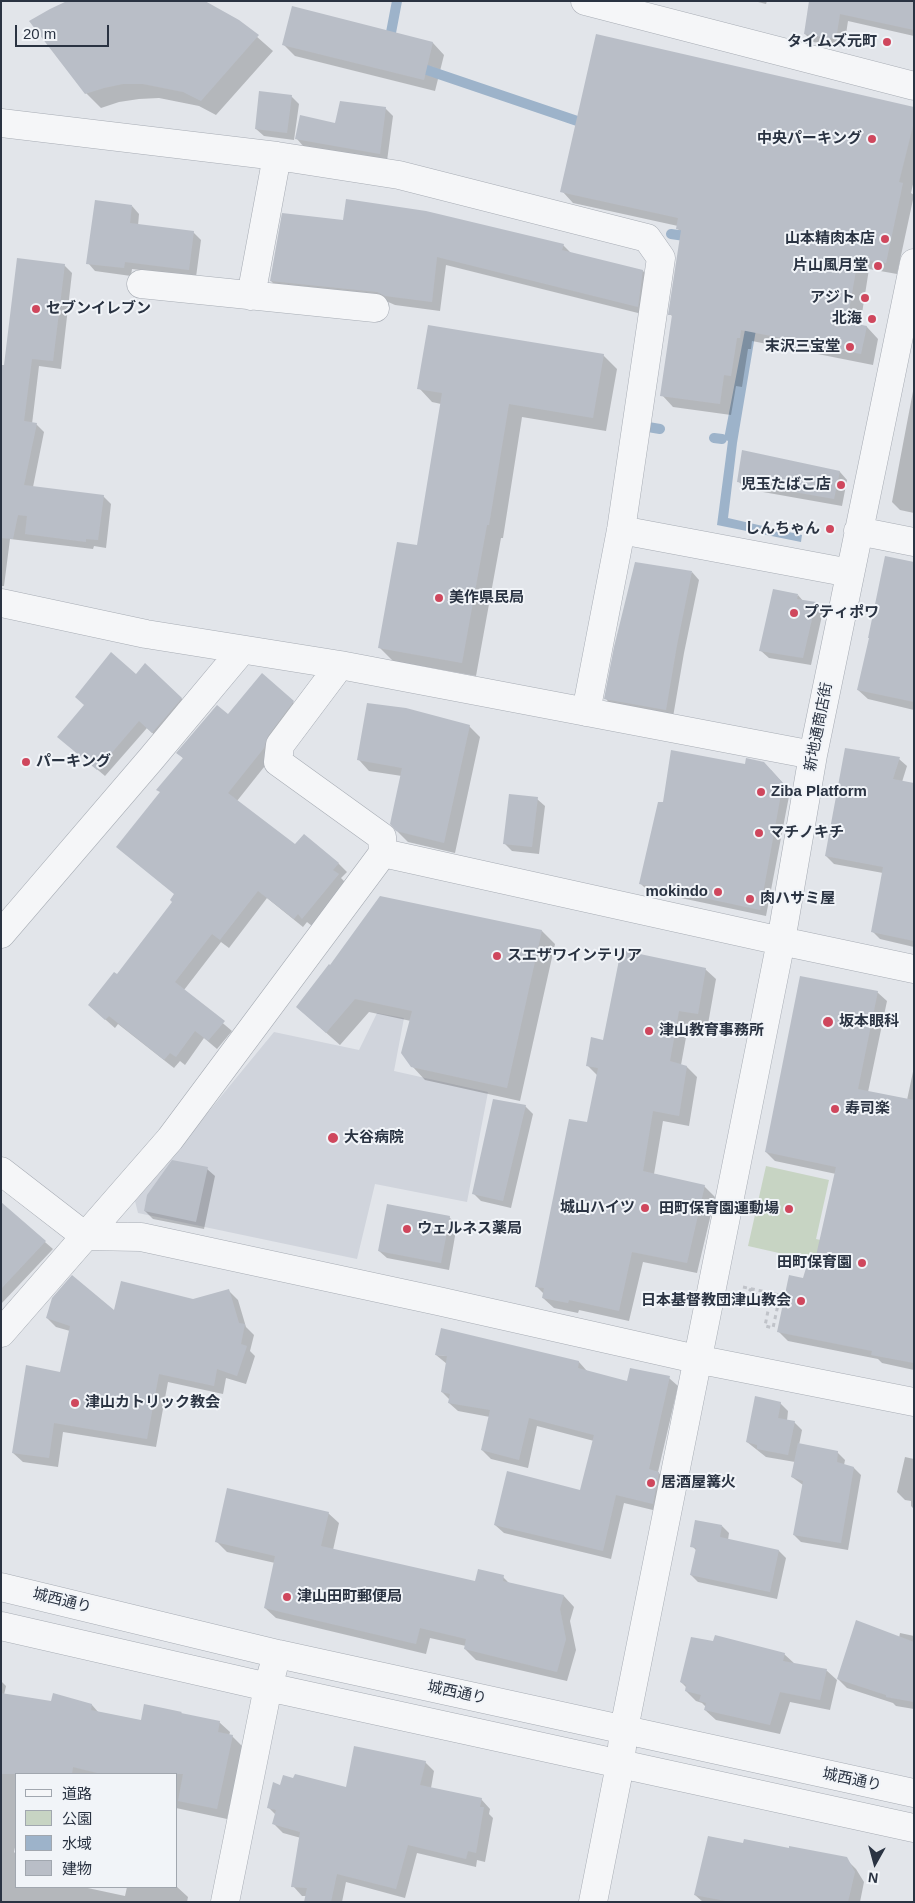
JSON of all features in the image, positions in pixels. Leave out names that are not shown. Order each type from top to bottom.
[{"type":"street","points":[[586,1],[914,86]]},
{"type":"street","points":[[1,123],[277,156],[399,175],[647,238],[661,258],[621,530],[586,712]]},
{"type":"street","points":[[250,296],[277,156]]},
{"type":"street","points":[[914,263],[858,532],[914,542]]},
{"type":"street","points":[[141,284],[375,308]]},
{"type":"street","points":[[621,530],[850,573]]},
{"type":"street","name":"新地通商店街","points":[[593,1902],[620,1765],[624,1729],[696,1359],[781,941],[814,755],[858,532]]},
{"type":"street","points":[[1,603],[146,634],[340,665],[814,755]]},
{"type":"street","points":[[1,934],[242,650]]},
{"type":"street","points":[[1,1333],[170,1139],[383,853],[382,837],[278,762],[280,745],[340,665]]},
{"type":"street","points":[[383,853],[781,941],[914,968]]},
{"type":"street","points":[[1,1170],[85,1236],[141,1237],[428,1298],[696,1359],[914,1402]]},
{"type":"street","name":"城西通り","points":[[1,1586],[278,1654],[914,1793]]},
{"type":"street","points":[[1,1626],[620,1765],[914,1828]]},
{"type":"street","points":[[225,1902],[268,1687],[278,1654]]},
{"type":"path","points":[[741,1286],[782,1295],[773,1328],[764,1326],[769,1306],[748,1288]]},
{"type":"shaded area","name":"大谷病院","points":[[377,1013],[404,1018],[394,1071],[488,1092],[467,1202],[375,1184],[357,1259],[138,1213],[135,1201],[274,1032],[359,1050]]},
{"type":"green space","name":"田町保育園運動場","points":[[766,1166],[829,1180],[816,1239],[868,1251],[863,1272],[748,1246]]},
{"type":"water","points":[[758,262],[767,264],[737,443],[728,518],[802,535],[801,542],[717,525],[728,441],[724,439]]},
{"type":"building","points":[[67,1],[205,1],[239,20],[259,35],[201,101],[183,92],[143,84],[123,84],[85,94],[29,21]]},
{"type":"building","points":[[809,1],[914,1],[914,30],[840,14],[836,39],[804,34]]},
{"type":"building","points":[[292,6],[433,42],[424,80],[282,45]]},
{"type":"building","points":[[596,34],[914,107],[914,122],[899,182],[903,183],[886,263],[858,259],[847,322],[867,326],[861,354],[741,330],[740,338],[737,338],[731,376],[724,375],[720,404],[660,396],[672,315],[668,315],[681,230],[676,229],[678,218],[560,192]]},
{"type":"building","points":[[259,91],[292,95],[287,133],[255,129]]},
{"type":"building","points":[[340,101],[386,107],[380,154],[295,139],[300,115],[335,123]]},
{"type":"building","points":[[346,199],[426,211],[564,244],[562,250],[643,270],[638,307],[437,257],[432,302],[385,296],[377,292],[270,281],[282,213],[343,220]]},
{"type":"building","points":[[95,200],[132,205],[130,223],[194,231],[189,270],[125,262],[124,268],[86,264]]},
{"type":"building","points":[[17,258],[65,264],[53,361],[32,359],[24,421],[37,423],[24,485],[104,495],[98,540],[86,539],[86,542],[25,534],[27,516],[18,515],[13,539],[1,538],[1,365],[4,365]]},
{"type":"building","points":[[428,325],[604,354],[593,418],[509,404],[489,525],[487,525],[462,663],[378,648],[397,542],[417,545],[442,393],[417,389]]},
{"type":"building","points":[[742,450],[840,471],[834,499],[737,482]]},
{"type":"building","points":[[885,556],[914,562],[914,702],[857,690]]},
{"type":"building","points":[[635,562],[692,571],[666,710],[604,699],[614,647]]},
{"type":"building","points":[[773,589],[798,594],[797,599],[816,602],[803,658],[759,651]]},
{"type":"building","points":[[111,652],[136,674],[145,663],[182,698],[152,733],[139,721],[97,770],[57,737],[84,705],[75,697]]},
{"type":"building","points":[[262,673],[294,701],[268,736],[264,748],[228,793],[295,844],[304,834],[339,863],[333,870],[339,874],[302,919],[298,914],[294,919],[258,891],[220,940],[212,934],[175,982],[225,1021],[208,1041],[195,1031],[176,1057],[170,1053],[164,1060],[109,1016],[105,1020],[88,1005],[114,972],[117,974],[172,902],[170,900],[174,894],[116,847],[160,792],[156,790],[183,758],[176,753],[217,705],[228,714]]},
{"type":"building","points":[[367,703],[406,708],[470,725],[444,843],[396,831],[390,824],[402,768],[357,760]]},
{"type":"building","points":[[845,748],[900,757],[893,779],[914,783],[914,941],[871,932],[883,867],[825,856]]},
{"type":"building","points":[[671,750],[745,764],[746,758],[764,762],[783,783],[760,910],[639,884],[658,802],[663,802]]},
{"type":"building","points":[[509,794],[538,797],[532,847],[503,844]]},
{"type":"building","points":[[380,896],[542,930],[507,1088],[411,1067],[401,1053],[412,1011],[355,999],[326,1033],[296,1007],[330,965]]},
{"type":"building","points":[[621,950],[706,968],[698,1014],[679,1011],[670,1061],[687,1066],[679,1116],[653,1111],[643,1171],[705,1185],[687,1263],[632,1252],[619,1311],[569,1300],[568,1303],[542,1298],[544,1288],[535,1287],[569,1119],[587,1122],[598,1068],[586,1066],[591,1037],[603,1040]]},
{"type":"building","points":[[800,976],[878,991],[858,1089],[914,1100],[914,1363],[871,1355],[872,1351],[777,1332],[789,1275],[803,1278],[806,1268],[813,1269],[836,1167],[765,1152]]},
{"type":"building","points":[[493,1099],[526,1105],[503,1201],[472,1194]]},
{"type":"building","points":[[172,1160],[208,1167],[196,1222],[144,1211],[147,1195]]},
{"type":"building","points":[[1,1202],[46,1241],[1,1289]]},
{"type":"building","points":[[387,1204],[450,1216],[441,1263],[378,1251]]},
{"type":"building","points":[[72,1275],[114,1310],[121,1281],[193,1299],[229,1289],[239,1323],[245,1324],[241,1344],[247,1346],[237,1376],[217,1369],[214,1386],[159,1374],[147,1439],[54,1423],[49,1458],[12,1453],[26,1365],[60,1372],[70,1326],[46,1318],[52,1298]]},
{"type":"building","points":[[441,1328],[579,1361],[578,1368],[627,1381],[630,1368],[670,1376],[649,1469],[659,1472],[653,1504],[616,1495],[603,1551],[494,1525],[507,1471],[580,1490],[594,1435],[529,1418],[519,1460],[481,1450],[490,1410],[448,1403],[450,1394],[441,1392],[447,1356],[435,1355]]},
{"type":"building","points":[[755,1396],[781,1402],[778,1418],[795,1421],[788,1455],[757,1449],[757,1445],[746,1442]]},
{"type":"building","points":[[798,1443],[838,1451],[837,1462],[854,1467],[841,1543],[793,1535],[803,1481],[791,1477]]},
{"type":"building","points":[[227,1488],[329,1512],[321,1546],[475,1581],[478,1569],[504,1575],[503,1581],[564,1595],[560,1609],[566,1639],[557,1672],[464,1649],[466,1639],[420,1628],[416,1644],[264,1608],[275,1556],[215,1542]]},
{"type":"building","points":[[695,1520],[722,1525],[720,1537],[779,1550],[770,1592],[690,1575],[696,1548],[690,1547]]},
{"type":"building","points":[[856,1620],[914,1642],[914,1702],[886,1697],[886,1695],[837,1679]]},
{"type":"building","points":[[715,1635],[785,1653],[783,1661],[827,1669],[820,1700],[780,1692],[770,1725],[704,1710],[706,1703],[699,1701],[701,1695],[685,1691],[686,1685],[680,1682],[691,1637],[713,1641]]},
{"type":"building","points":[[1,1693],[51,1701],[53,1693],[92,1704],[91,1710],[141,1720],[144,1704],[220,1721],[218,1732],[233,1735],[217,1809],[178,1801],[183,1774],[178,1773],[97,1773],[73,1767],[72,1773],[1,1774]]},
{"type":"building","points":[[354,1746],[426,1761],[420,1785],[482,1798],[480,1807],[484,1807],[476,1853],[468,1851],[466,1859],[408,1845],[396,1889],[337,1874],[331,1902],[304,1902],[307,1888],[291,1887],[300,1832],[272,1824],[276,1810],[267,1808],[273,1782],[280,1785],[283,1775],[293,1778],[295,1774],[346,1787]]},
{"type":"building","points":[[708,1836],[743,1843],[744,1839],[847,1857],[855,1872],[848,1902],[731,1902],[694,1895]]},
{"type":"waterway","points":[[389,43],[397,1]]},
{"type":"waterway","points":[[415,66],[589,125]]},
{"type":"waterway","points":[[671,234],[692,237]]},
{"type":"waterway","points":[[648,427],[660,429]]},
{"type":"waterway","points":[[714,438],[722,439]]},
{"type":"place","name":"タイムズ元町","points":[[887,42]]},
{"type":"place","name":"中央パーキング","points":[[872,139]]},
{"type":"place","name":"山本精肉本店","points":[[885,239]]},
{"type":"place","name":"片山風月堂","points":[[878,266]]},
{"type":"place","name":"アジト","points":[[865,298]]},
{"type":"place","name":"セブンイレブン","points":[[36,309]]},
{"type":"place","name":"北海","points":[[872,319]]},
{"type":"place","name":"末沢三宝堂","points":[[850,347]]},
{"type":"place","name":"児玉たばこ店","points":[[841,485]]},
{"type":"place","name":"しんちゃん","points":[[830,529]]},
{"type":"place","name":"美作県民局","points":[[439,598]]},
{"type":"place","name":"プティポワ","points":[[794,613]]},
{"type":"place","name":"パーキング","points":[[26,762]]},
{"type":"place","name":"Ziba Platform","points":[[761,792]]},
{"type":"place","name":"マチノキチ","points":[[759,833]]},
{"type":"place","name":"mokindo","points":[[718,892]]},
{"type":"place","name":"肉ハサミ屋","points":[[750,899]]},
{"type":"place","name":"スエザワインテリア","points":[[497,956]]},
{"type":"place","name":"坂本眼科","points":[[828,1022]]},
{"type":"place","name":"津山教育事務所","points":[[649,1031]]},
{"type":"place","name":"寿司楽","points":[[835,1109]]},
{"type":"place","name":"大谷病院","points":[[333,1138]]},
{"type":"place","name":"城山ハイツ","points":[[645,1208]]},
{"type":"place","name":"田町保育園運動場","points":[[789,1209]]},
{"type":"place","name":"ウェルネス薬局","points":[[407,1229]]},
{"type":"place","name":"田町保育園","points":[[862,1263]]},
{"type":"place","name":"日本基督教団津山教会","points":[[801,1301]]},
{"type":"place","name":"津山カトリック教会","points":[[75,1403]]},
{"type":"place","name":"居酒屋篝火","points":[[651,1483]]},
{"type":"place","name":"津山田町郵便局","points":[[287,1597]]}]
